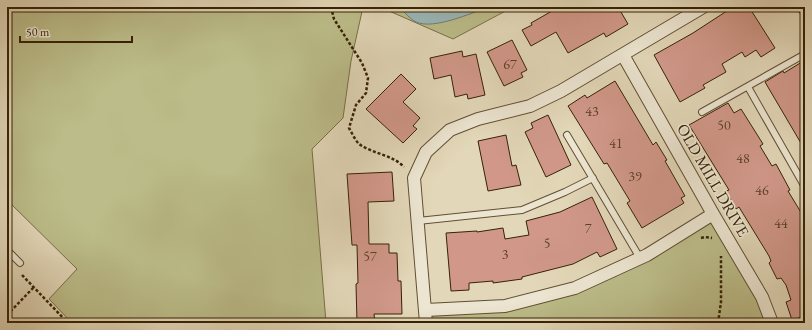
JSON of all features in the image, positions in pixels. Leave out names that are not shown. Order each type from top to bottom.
[{"type":"street","points":[[426,323],[414,178],[426,152],[450,130],[478,119],[530,106],[561,91],[703,7]]},
{"type":"street","name":"OLD MILL DRIVE","points":[[623,55],[762,298],[772,323]]},
{"type":"street","points":[[426,310],[506,306],[576,288],[640,258],[713,214]]},
{"type":"lane","points":[[702,112],[805,54]]},
{"type":"lane","points":[[748,87],[805,187]]},
{"type":"lane","points":[[567,135],[640,258]]},
{"type":"lane","points":[[418,221],[522,210],[565,192],[593,178]]},
{"type":"lane","points":[[7,250],[20,263]]},
{"type":"path","points":[[331,7],[334,19],[362,63],[368,78],[366,93],[356,105],[349,128],[358,143],[398,161],[414,178]]},
{"type":"path","points":[[698,240],[701,238],[710,237],[717,241]]},
{"type":"path","points":[[718,323],[721,302],[721,256],[723,252]]},
{"type":"path","points":[[22,275],[68,323]]},
{"type":"path","points":[[7,316],[34,287]]},
{"type":"path","points":[[7,320],[10,323]]},
{"type":"green space","points":[[7,7],[363,7],[351,61],[343,118],[312,149],[326,323],[72,323],[49,299],[77,269],[7,200]]},
{"type":"green space","points":[[380,7],[513,7],[453,39]]},
{"type":"green space","points":[[713,214],[772,323],[426,323],[426,310],[505,306],[575,288]]},
{"type":"water","points":[[400,7],[489,7],[452,20],[424,24],[414,21]]},
{"type":"building","points":[[559,7],[618,7],[628,24],[606,37],[604,33],[568,53],[556,32],[531,46],[522,30]]},
{"type":"building","points":[[733,7],[749,7],[775,48],[761,57],[756,50],[745,57],[742,52],[722,64],[726,72],[703,85],[705,88],[680,102],[654,55],[693,33]]},
{"type":"building","points":[[512,40],[527,70],[521,73],[523,77],[504,86],[487,52]]},
{"type":"building","points":[[462,51],[463,57],[476,54],[485,95],[468,99],[467,94],[455,97],[451,75],[434,79],[430,58]]},
{"type":"building","points":[[805,60],[805,150],[765,82],[783,71],[784,73]]},
{"type":"building","points":[[401,74],[416,89],[403,102],[420,118],[413,126],[417,129],[403,143],[366,109]]},
{"type":"building","points":[[615,81],[653,145],[656,142],[667,160],[665,161],[685,196],[681,198],[684,203],[642,228],[627,203],[630,201],[607,163],[604,164],[568,106],[585,95],[587,98]]},
{"type":"building","points":[[728,103],[734,113],[741,109],[763,144],[760,146],[772,166],[776,164],[790,190],[788,191],[805,219],[805,316],[792,320],[786,302],[791,300],[786,285],[781,278],[777,279],[769,263],[771,261],[769,256],[739,207],[736,209],[726,191],[729,190],[689,125]]},
{"type":"building","points":[[548,115],[571,165],[546,177],[525,132],[533,128],[531,123]]},
{"type":"building","points":[[506,135],[512,166],[516,165],[521,185],[488,191],[478,141]]},
{"type":"building","points":[[392,172],[394,201],[368,202],[369,244],[389,244],[389,253],[397,253],[398,281],[401,281],[402,314],[374,314],[375,323],[357,323],[357,245],[352,245],[347,174]]},
{"type":"building","points":[[592,197],[617,249],[600,257],[597,252],[573,264],[522,277],[522,279],[493,283],[493,281],[469,283],[469,290],[451,291],[446,233],[477,232],[503,228],[505,239],[529,235],[526,221],[560,212]]}]
